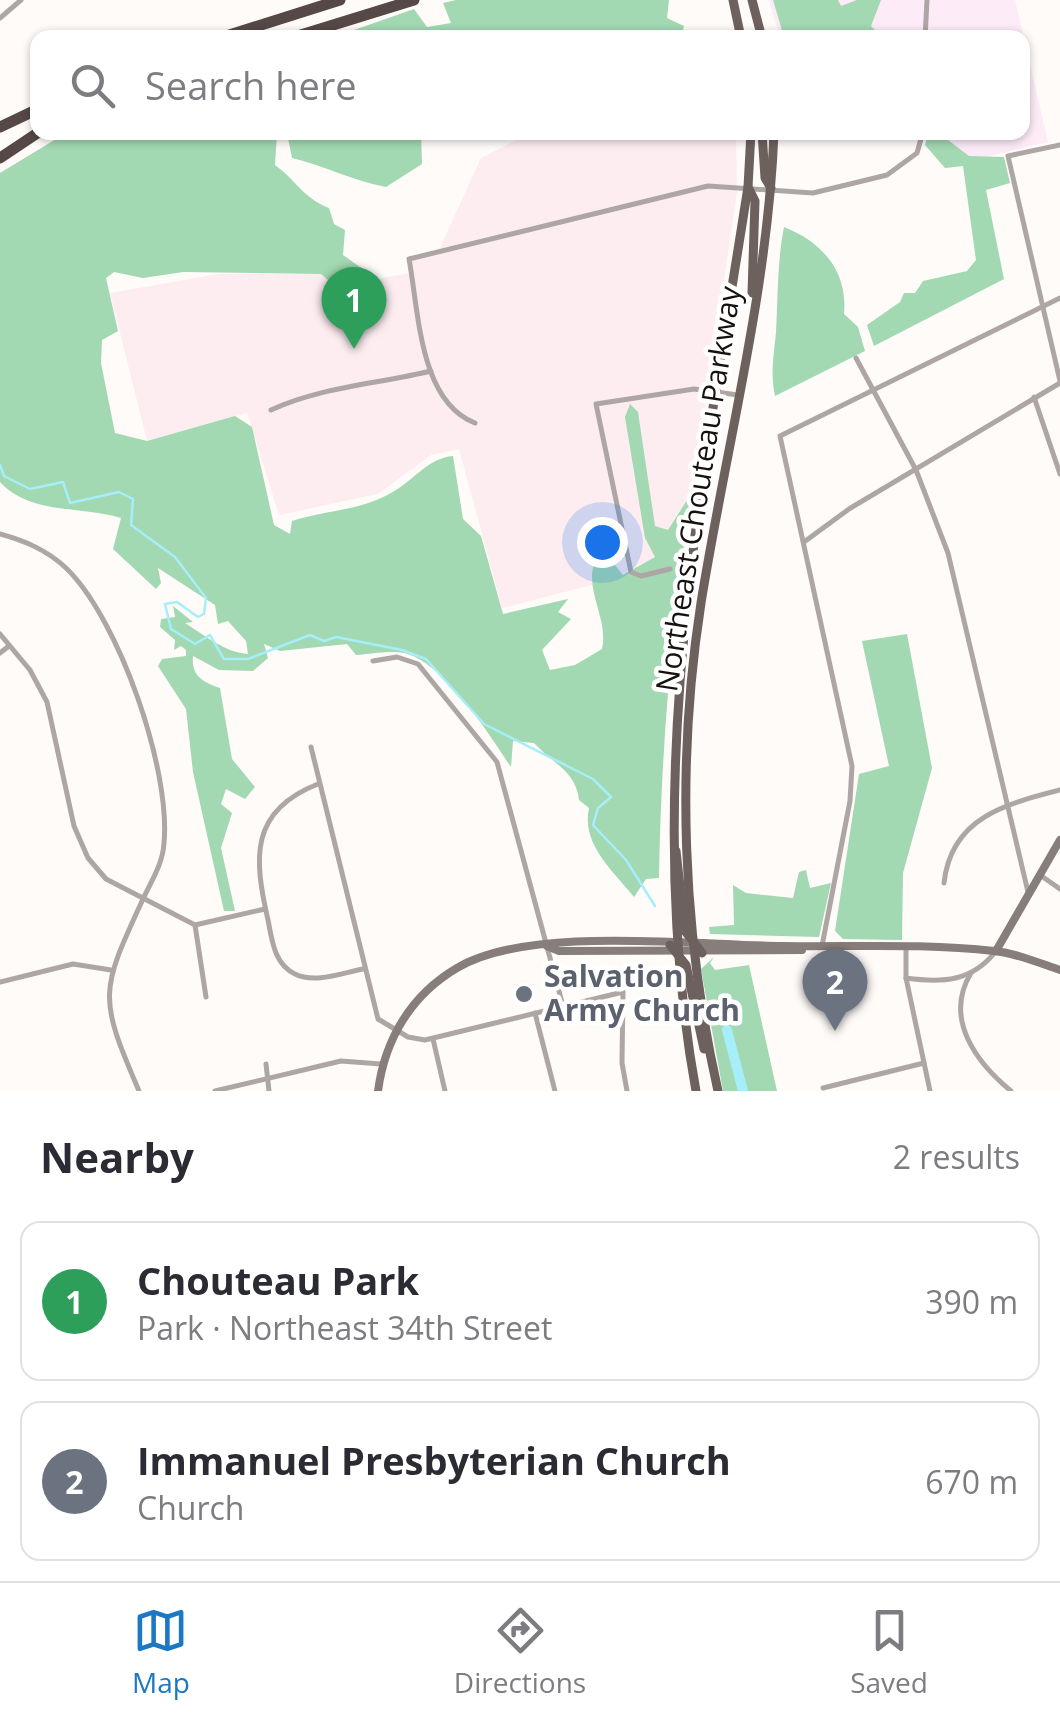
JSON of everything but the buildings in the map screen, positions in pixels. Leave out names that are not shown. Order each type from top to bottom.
[{"type":"highway","points":[[245,30],[340,0]]},
{"type":"highway","points":[[317,30],[414,0]]},
{"type":"highway","points":[[4,127],[30,113]]},
{"type":"highway","points":[[0,158],[30,138]]},
{"type":"main road","points":[[734,0],[740,30]]},
{"type":"main road","points":[[752,0],[760,30]]},
{"type":"main road","name":"Northeast Chouteau Parkway","points":[[696,1091],[675,948],[675,715],[748,187],[751,140]]},
{"type":"main road","points":[[763,140],[765,174],[771,189]]},
{"type":"main road","name":"Northeast Chouteau Parkway","points":[[717,1088],[697,950],[686,804],[691,692],[702,598],[771,189],[774,140]]},
{"type":"main road","points":[[748,187],[756,201],[750,271],[753,306]]},
{"type":"main road","points":[[672,839],[682,877],[685,931],[697,950]]},
{"type":"main road","points":[[996,951],[1060,840]]},
{"type":"main road","points":[[378,1091],[381,1064],[395,1031],[429,988],[458,966],[495,951],[548,946],[559,951],[906,947],[996,951],[1060,970]]},
{"type":"main road","points":[[675,948],[686,965],[690,998],[717,1088]]},
{"type":"street","points":[[0,18],[21,0]]},
{"type":"street","points":[[926,30],[927,0]]},
{"type":"street","points":[[475,423],[450,408],[432,371],[409,259],[708,186],[813,192],[887,176],[916,154],[920,140]]},
{"type":"street","points":[[804,542],[849,509],[1060,382],[1008,156],[1060,145]]},
{"type":"street","points":[[822,946],[850,801],[852,766],[780,436],[1060,298]]},
{"type":"street","points":[[856,358],[916,470],[952,568],[1028,892]]},
{"type":"street","points":[[271,410],[327,391],[357,389],[432,371]]},
{"type":"street","points":[[670,569],[641,576],[631,572],[596,404],[694,389],[739,395]]},
{"type":"street","points":[[1034,397],[1060,474]]},
{"type":"street","points":[[1,536],[40,548],[73,575],[106,627],[132,682],[154,759],[165,828],[162,858],[111,970],[108,999],[117,1039],[139,1091]]},
{"type":"street","points":[[0,634],[30,670],[47,702],[82,848],[106,879],[142,901],[195,925],[265,910]]},
{"type":"street","points":[[0,653],[10,646]]},
{"type":"street","points":[[373,661],[397,657],[418,664],[497,762],[564,1006]]},
{"type":"street","points":[[311,747],[375,1014],[395,1031],[413,1039],[433,1040],[624,992],[622,1063],[627,1091]]},
{"type":"street","points":[[318,784],[282,805],[263,831],[257,858],[275,952],[289,971],[312,979],[364,969]]},
{"type":"street","points":[[944,883],[948,859],[962,832],[1006,804],[1060,790]]},
{"type":"street","points":[[1040,875],[1060,889]]},
{"type":"street","points":[[195,925],[206,997]]},
{"type":"street","points":[[906,947],[906,978],[930,1091]]},
{"type":"street","points":[[906,978],[938,982],[971,973],[996,951]]},
{"type":"street","points":[[0,982],[82,963],[111,970]]},
{"type":"street","points":[[971,973],[964,990],[966,1038],[979,1063],[1011,1091]]},
{"type":"street","points":[[536,1013],[555,1091]]},
{"type":"street","points":[[433,1040],[445,1091]]},
{"type":"street","points":[[215,1091],[349,1060],[381,1064]]},
{"type":"street","points":[[823,1088],[924,1063]]},
{"type":"street","points":[[266,1064],[269,1091]]},
{"type":"shaded area","points":[[769,0],[1015,0],[1022,30],[778,30]]},
{"type":"shaded area","points":[[1030,65],[1048,142],[961,163],[930,140],[1030,140]]},
{"type":"shaded area","points":[[516,140],[736,140],[737,192],[682,562],[502,608],[459,449],[431,455],[378,494],[279,515],[247,413],[147,441],[110,293],[219,274],[321,274],[335,286],[411,273],[409,259],[438,252],[481,158]]},
{"type":"green space","points":[[669,0],[667,18],[684,26],[683,30],[354,30],[414,9],[427,27],[451,23],[443,3]]},
{"type":"green space","points":[[773,0],[838,0],[841,6],[857,0],[881,0],[871,26],[875,30],[782,30]]},
{"type":"green space","points":[[54,140],[277,140],[275,165],[306,194],[329,208],[334,224],[345,230],[343,255],[377,279],[335,286],[321,274],[183,272],[143,278],[114,272],[106,278],[118,331],[102,340],[101,363],[115,433],[147,441],[235,416],[252,427],[274,525],[290,534],[292,521],[374,501],[431,464],[453,456],[463,519],[481,536],[503,614],[568,599],[558,612],[571,619],[542,650],[550,670],[575,665],[602,649],[602,624],[592,574],[602,549],[623,575],[655,557],[645,538],[625,417],[630,404],[638,412],[655,526],[668,530],[691,494],[669,686],[659,878],[646,879],[634,897],[594,845],[589,808],[579,800],[568,774],[534,743],[513,741],[511,767],[464,701],[419,659],[398,652],[356,655],[347,644],[280,651],[264,644],[268,658],[253,671],[219,670],[193,656],[199,677],[220,688],[232,759],[255,787],[245,799],[226,789],[221,804],[232,813],[221,848],[235,911],[224,911],[193,772],[186,709],[158,666],[162,659],[186,656],[186,650],[181,646],[174,650],[175,640],[160,627],[161,619],[175,617],[173,606],[193,622],[185,623],[223,647],[248,654],[246,641],[228,621],[218,624],[215,605],[158,568],[161,583],[156,589],[113,549],[121,518],[41,505],[12,493],[0,482],[0,173]]},
{"type":"green space","points":[[288,140],[421,140],[422,164],[386,187],[292,158]]},
{"type":"green space","points":[[926,140],[948,140],[969,156],[1004,157],[1010,183],[986,190],[1004,279],[874,346],[867,325],[900,302],[904,293],[915,293],[923,281],[967,271],[976,260],[963,166],[945,168],[925,145]]},
{"type":"green space","points":[[784,227],[810,241],[830,260],[842,284],[844,314],[858,327],[865,351],[775,396],[773,364]]},
{"type":"green space","points":[[907,634],[932,768],[903,873],[902,940],[843,939],[835,931],[859,774],[889,766],[862,641]]},
{"type":"green space","points":[[806,870],[810,888],[831,883],[819,937],[710,934],[709,927],[734,925],[733,885],[746,893],[793,898],[799,872]]},
{"type":"green space","points":[[714,957],[710,963],[715,970],[749,965],[777,1091],[723,1091],[701,969]]},
{"type":"waterway","points":[[0,465],[4,476],[30,489],[63,482],[70,503],[119,492],[133,499],[131,525],[175,557],[206,598],[204,614],[198,617],[177,602],[165,604],[171,629],[195,644],[210,635],[224,659],[248,659],[310,635],[324,641],[336,637],[402,650],[426,659],[484,724],[593,779],[611,797],[598,808],[593,825],[626,860],[655,906]]},
{"type":"waterway","points":[[727,1030],[743,1091]]},
{"type":"place","name":"Chouteau Park","points":[[354,349]]},
{"type":"place","name":"Salvation Army Church","points":[[524,994]]},
{"type":"place","name":"Immanuel Presbyterian Church","points":[[835,1031]]}]
